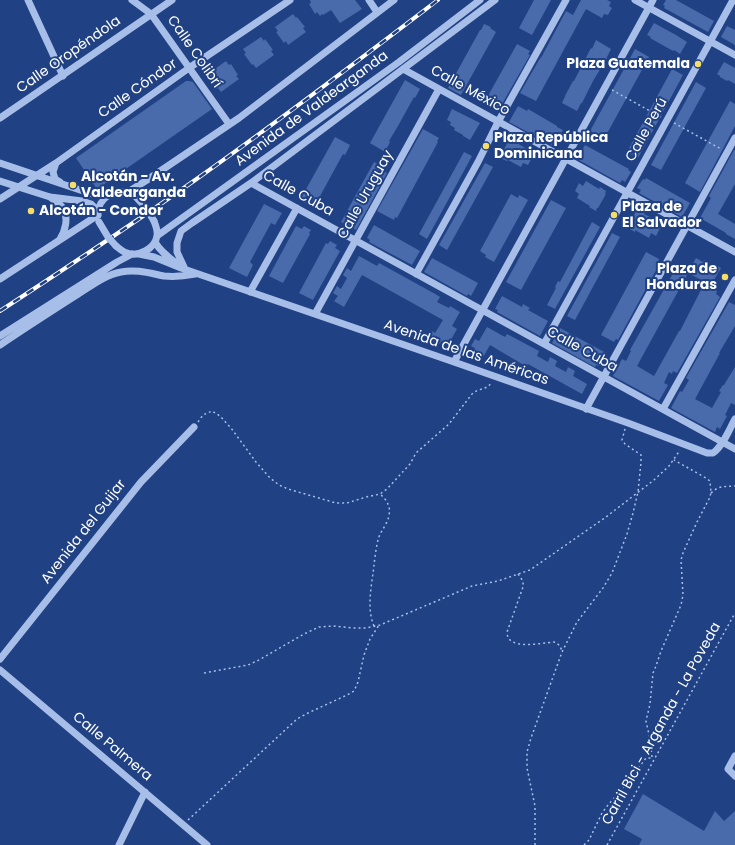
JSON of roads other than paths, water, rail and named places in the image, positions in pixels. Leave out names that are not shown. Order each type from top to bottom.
[{"type":"street","points":[[28,0],[63,76]]},
{"type":"street","name":"Calle Colibrí","points":[[132,0],[151,14],[229,124]]},
{"type":"street","name":"Calle Oropéndola","points":[[0,118],[172,0]]},
{"type":"street","name":"Calle Cóndor","points":[[0,199],[56,163],[189,68],[290,0]]},
{"type":"street","points":[[369,0],[377,12]]},
{"type":"street","points":[[128,192],[239,118],[394,0]]},
{"type":"street","name":"Avenida de Valdearganda","points":[[156,239],[172,225],[399,62],[480,0]]},
{"type":"street","points":[[184,267],[177,252],[177,243],[181,231],[251,183],[495,0]]},
{"type":"street","points":[[416,274],[566,0]]},
{"type":"street","points":[[635,0],[735,55]]},
{"type":"street","points":[[454,362],[653,0]]},
{"type":"street","points":[[710,41],[733,0]]},
{"type":"street","name":"Calle Perú","points":[[627,193],[710,41]]},
{"type":"street","name":"Calle México","points":[[403,69],[735,252]]},
{"type":"street","name":"Calle Uruguay","points":[[315,314],[439,89]]},
{"type":"street","points":[[586,409],[735,138]]},
{"type":"street","points":[[0,163],[92,194],[109,195]]},
{"type":"street","points":[[56,163],[53,172],[55,179],[64,185]]},
{"type":"street","points":[[0,182],[50,197],[82,201],[91,204],[108,237],[124,252],[135,254]]},
{"type":"street","name":"Calle Cuba","points":[[251,183],[735,449]]},
{"type":"street","points":[[0,279],[98,216],[101,202],[109,195],[117,192],[128,192],[135,196],[146,208],[154,221],[156,228],[156,239],[149,249],[111,266],[0,336]]},
{"type":"street","points":[[544,344],[627,193]]},
{"type":"street","points":[[50,197],[63,208],[66,216],[64,232],[58,241]]},
{"type":"street","points":[[250,292],[296,208]]},
{"type":"street","points":[[172,225],[206,214]]},
{"type":"street","name":"Avenida de las Américas","points":[[156,239],[158,247],[166,255],[196,273]]},
{"type":"street","name":"Avenida de las Américas","points":[[135,254],[154,258],[454,362],[628,423],[707,453],[716,452],[723,442]]},
{"type":"street","points":[[0,345],[106,277],[132,271],[142,271],[170,276],[196,273]]},
{"type":"street","points":[[663,409],[735,280]]},
{"type":"street","points":[[723,442],[735,419]]},
{"type":"street","name":"Avenida del Guijar","points":[[0,659],[140,482],[194,427]]},
{"type":"street","name":"Calle Palmera","points":[[0,670],[208,845]]},
{"type":"street","points":[[735,756],[728,768],[735,776]]},
{"type":"street","points":[[119,845],[145,792]]},
{"type":"railway","points":[[0,311],[198,178],[349,68],[438,0]]},
{"type":"place","name":"Plaza Guatemala","points":[[698,64]]},
{"type":"place","name":"Plaza República Dominicana","points":[[486,146]]},
{"type":"place","name":"Alcotán - Av. Valdearganda","points":[[73,185]]},
{"type":"place","name":"Alcotán - Condor","points":[[31,211]]},
{"type":"place","name":"Plaza de El Salvador","points":[[614,215]]},
{"type":"place","name":"Plaza de Honduras","points":[[725,277]]}]
